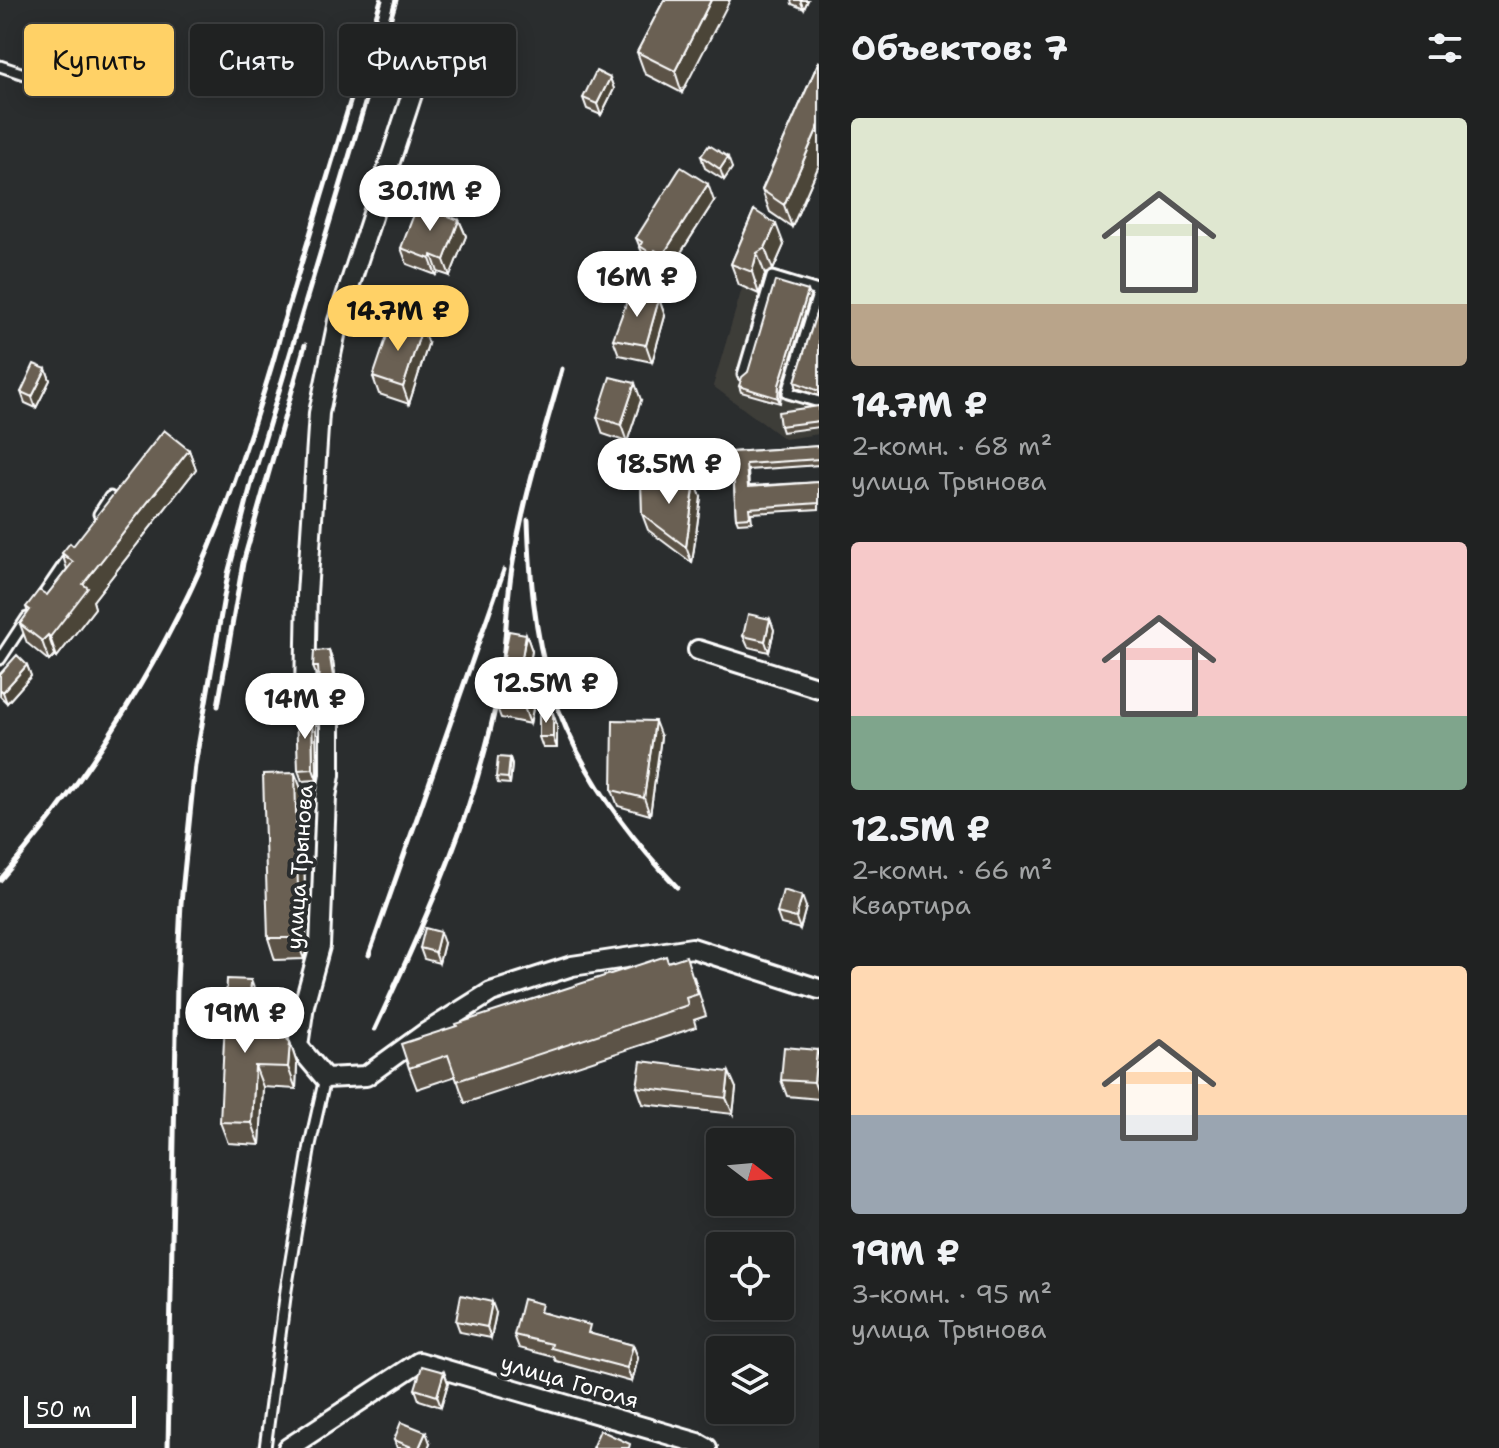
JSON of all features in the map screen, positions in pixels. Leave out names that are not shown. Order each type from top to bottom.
[{"type":"street","name":"улица Трынова","points":[[325,1078],[298,1046],[304,1005],[320,946],[326,797],[330,775],[330,711],[305,692],[307,594],[319,413],[338,321],[411,96]]},
{"type":"street","points":[[698,650],[819,688]]},
{"type":"street","points":[[325,1078],[366,1076],[424,1034],[491,992],[572,966],[692,948],[819,989]]},
{"type":"street","name":"улица Гоголя","points":[[288,1448],[419,1362],[707,1448]]},
{"type":"lane","points":[[0,66],[24,74]]},
{"type":"lane","points":[[743,375],[772,277],[819,291],[788,393],[819,402]]},
{"type":"lane","points":[[93,522],[110,497]]},
{"type":"lane","points":[[0,659],[76,547]]},
{"type":"lane","points":[[265,1448],[286,1290],[310,1145],[325,1078]]},
{"type":"shaded area","points":[[749,265],[819,285],[819,434],[784,439],[713,386]]},
{"type":"building","points":[[664,0],[711,0],[675,71],[637,52]]},
{"type":"building","points":[[819,61],[819,125],[784,205],[762,190]]},
{"type":"building","points":[[596,71],[610,78],[597,104],[583,98]]},
{"type":"building","points":[[709,145],[728,157],[720,169],[701,156]]},
{"type":"building","points":[[681,167],[708,184],[663,255],[655,250],[652,254],[640,246],[642,242],[636,238]]},
{"type":"building","points":[[418,204],[459,220],[444,260],[432,255],[430,259],[401,248]]},
{"type":"building","points":[[754,210],[776,224],[765,248],[757,253],[752,272],[731,264]]},
{"type":"building","points":[[775,281],[808,291],[779,385],[778,398],[739,386],[748,372]]},
{"type":"building","points":[[630,293],[659,299],[646,345],[613,339]]},
{"type":"building","points":[[819,304],[819,391],[795,382]]},
{"type":"building","points":[[393,318],[422,328],[403,387],[373,377]]},
{"type":"building","points":[[34,364],[46,369],[32,397],[21,392]]},
{"type":"building","points":[[610,377],[635,383],[621,425],[597,417]]},
{"type":"building","points":[[819,406],[819,421],[780,426],[778,412]]},
{"type":"building","points":[[164,430],[189,450],[83,584],[88,588],[50,637],[48,635],[42,641],[20,624],[30,610],[26,607],[39,590],[47,595],[73,562],[62,553],[70,543],[73,546]]},
{"type":"building","points":[[819,446],[819,459],[746,464],[748,487],[819,482],[819,503],[749,508],[750,517],[736,518],[732,452]]},
{"type":"building","points":[[641,481],[695,481],[686,547],[642,514]]},
{"type":"building","points":[[748,614],[770,619],[765,641],[743,636]]},
{"type":"building","points":[[509,631],[526,634],[520,669],[531,671],[524,707],[495,702]]},
{"type":"building","points":[[329,650],[334,683],[325,684],[319,680],[318,667],[313,667],[314,651]]},
{"type":"building","points":[[17,655],[27,665],[3,692],[0,689],[0,674]]},
{"type":"building","points":[[312,713],[313,769],[298,770],[296,714]]},
{"type":"building","points":[[553,713],[553,737],[539,737],[539,714]]},
{"type":"building","points":[[613,720],[655,721],[644,798],[612,790]]},
{"type":"building","points":[[498,757],[510,758],[508,778],[496,777]]},
{"type":"building","points":[[295,773],[299,928],[296,938],[268,938],[263,774]]},
{"type":"building","points":[[783,890],[802,896],[796,918],[777,913]]},
{"type":"building","points":[[425,928],[440,932],[435,952],[420,948]]},
{"type":"building","points":[[666,956],[668,962],[686,956],[698,994],[686,998],[688,1005],[457,1081],[448,1055],[409,1068],[401,1044]]},
{"type":"building","points":[[227,979],[251,980],[248,1034],[284,1036],[290,1042],[288,1067],[255,1066],[252,1123],[220,1122]]},
{"type":"building","points":[[784,1047],[817,1050],[814,1082],[781,1080]]},
{"type":"building","points":[[641,1061],[729,1072],[726,1098],[637,1087]]},
{"type":"building","points":[[461,1295],[492,1302],[487,1327],[456,1321]]},
{"type":"building","points":[[523,1299],[542,1304],[540,1312],[590,1325],[588,1333],[633,1345],[627,1368],[514,1335]]},
{"type":"building","points":[[422,1366],[444,1372],[437,1396],[415,1389]]},
{"type":"building","points":[[401,1422],[426,1432],[419,1448],[394,1440]]},
{"type":"building","points":[[600,1430],[630,1444],[629,1448],[592,1448]]},
{"type":"railway","points":[[0,880],[65,800],[124,711],[152,665],[199,571],[223,513],[272,367],[381,0]]},
{"type":"railway","points":[[168,1448],[177,983],[181,903],[195,765],[228,574],[252,481],[396,0]]},
{"type":"railway","points":[[218,706],[243,563],[305,345]]},
{"type":"railway","points":[[375,1029],[431,905],[478,777],[499,689],[510,578],[518,538],[562,369]]},
{"type":"railway","points":[[528,520],[537,624],[550,685],[560,713],[602,793],[638,842],[677,887]]},
{"type":"railway","points":[[369,955],[504,570]]}]
